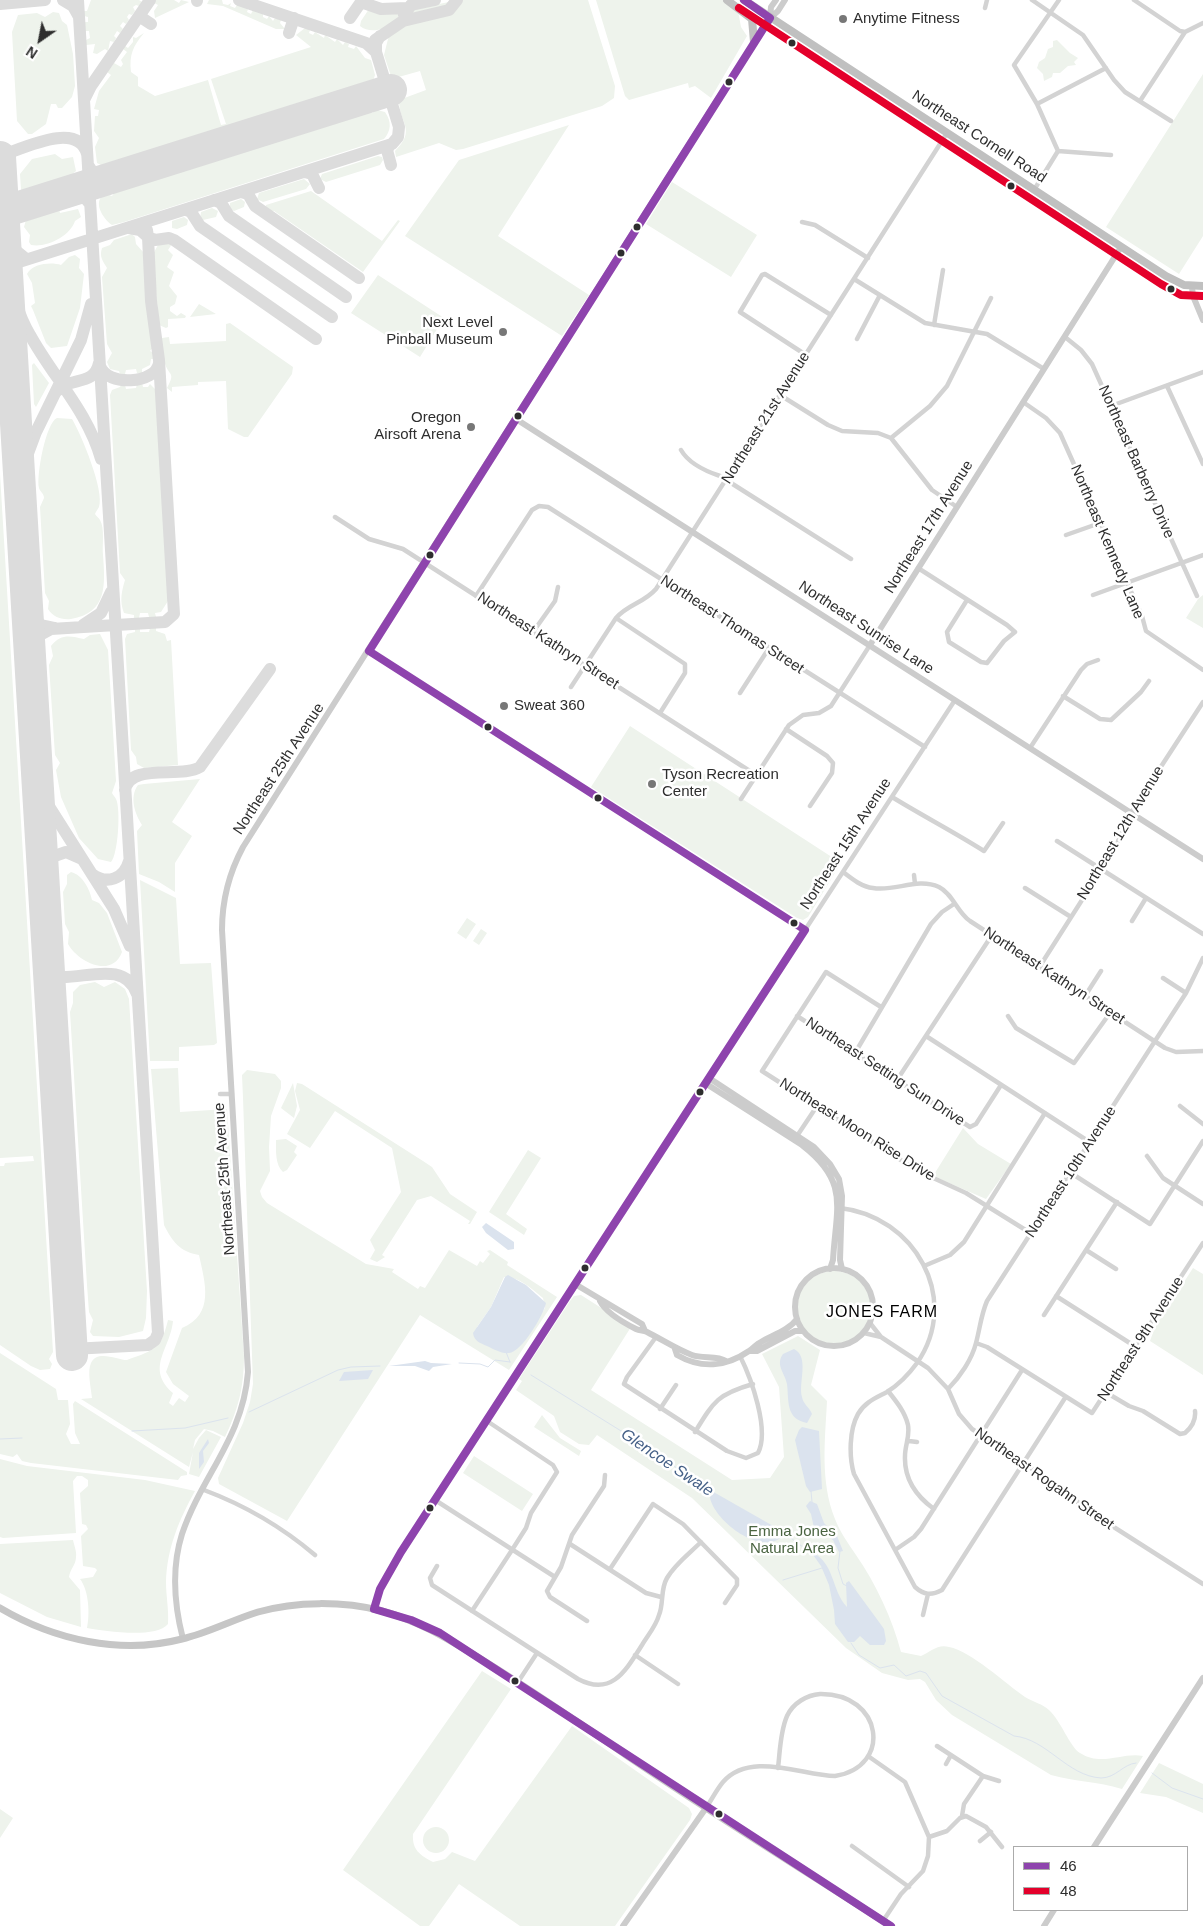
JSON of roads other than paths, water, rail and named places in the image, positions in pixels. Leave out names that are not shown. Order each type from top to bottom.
[{"type":"highway","points":[[727,0],[752,19],[754,42]]},
{"type":"highway","name":"Northeast Cornell Road","points":[[744,0],[1166,276],[1192,287],[1203,286]]},
{"type":"main road","points":[[0,1608],[22,1620],[58,1634],[100,1644],[145,1645],[183,1639],[260,1612],[328,1604],[374,1609],[411,1620],[440,1633],[518,1682],[706,1808],[891,1926]]},
{"type":"street","name":"Northeast 25th Avenue","points":[[770,18],[772,7],[776,0]]},
{"type":"street","name":"Northeast 25th Avenue","points":[[183,1639],[175,1600],[177,1560],[183,1531],[239,1420],[246,1393],[248,1372],[222,930],[223,906],[229,878],[244,847],[424,562],[754,42],[785,0]]},
{"type":"street","points":[[985,8],[987,0]]},
{"type":"street","points":[[1032,0],[1083,35],[1125,92],[1171,121]]},
{"type":"street","points":[[1058,151],[1037,104],[1014,65],[1059,0]]},
{"type":"street","points":[[1134,0],[1185,32]]},
{"type":"street","points":[[1140,101],[1185,32],[1203,23]]},
{"type":"street","points":[[1037,104],[1106,68]]},
{"type":"street","name":"Northeast 21st Avenue","points":[[571,687],[624,608],[648,599],[662,580],[947,133]]},
{"type":"street","points":[[1058,151],[1111,155]]},
{"type":"street","points":[[1034,190],[1058,151]]},
{"type":"street","points":[[802,222],[815,224],[868,258]]},
{"type":"street","name":"Northeast 17th Avenue","points":[[741,799],[786,729],[803,715],[819,713],[828,708],[838,694],[1121,247]]},
{"type":"street","points":[[934,325],[943,270]]},
{"type":"street","points":[[806,355],[741,313],[740,309],[762,275],[765,274],[831,316]]},
{"type":"street","points":[[854,278],[917,319],[934,325],[975,331],[997,339],[1044,369]]},
{"type":"street","points":[[1192,287],[1193,296],[1203,320]]},
{"type":"street","points":[[857,339],[880,295]]},
{"type":"street","points":[[891,438],[923,413],[938,398],[962,359],[991,298]]},
{"type":"street","name":"Northeast Barberry Drive","points":[[1065,338],[1081,350],[1089,359],[1197,596]]},
{"type":"street","points":[[1111,406],[1203,372]]},
{"type":"street","points":[[1167,386],[1203,464]]},
{"type":"street","points":[[780,395],[828,424],[842,430],[878,433],[891,438],[929,487],[957,507]]},
{"type":"street","name":"Northeast Kennedy Lane","points":[[1023,402],[1046,418],[1060,433],[1142,616],[1146,631],[1203,670]]},
{"type":"street","name":"Northeast Sunrise Lane","points":[[516,419],[1203,859]]},
{"type":"street","points":[[681,450],[686,458],[706,471],[726,480],[850,559]]},
{"type":"street","name":"Northeast Thomas Street","points":[[476,596],[530,513],[539,506],[552,509],[838,694],[925,747]]},
{"type":"street","name":"Northeast Kathryn Street","points":[[335,517],[370,539],[394,545],[424,562],[756,775]]},
{"type":"street","points":[[1066,535],[1100,523]]},
{"type":"street","points":[[1093,595],[1203,555]]},
{"type":"street","points":[[918,568],[1007,625],[1015,632],[1004,640],[987,663],[981,662],[949,642],[947,632],[967,600]]},
{"type":"street","points":[[533,632],[555,601],[558,587]]},
{"type":"street","points":[[616,618],[685,664],[686,673],[660,713]]},
{"type":"street","points":[[740,693],[769,648]]},
{"type":"street","points":[[369,651],[805,930]]},
{"type":"street","points":[[1030,748],[1081,670],[1087,664],[1098,660]]},
{"type":"street","points":[[1063,696],[1100,720],[1111,720],[1135,698],[1148,681]]},
{"type":"street","name":"Northeast 15th Avenue","points":[[374,1609],[376,1598],[387,1575],[955,700]]},
{"type":"street","name":"Northeast 12th Avenue","points":[[1040,966],[1117,846],[1123,825],[1203,702]]},
{"type":"street","points":[[786,729],[827,756],[834,763],[832,773],[810,806]]},
{"type":"street","points":[[892,797],[924,817],[940,823],[984,851],[1003,822]]},
{"type":"street","points":[[1057,841],[1203,934]]},
{"type":"street","name":"Northeast Kathryn Street","points":[[843,872],[872,888],[931,884],[948,894],[964,917],[1155,1041],[1176,1052],[1203,1051]]},
{"type":"street","points":[[914,875],[915,884]]},
{"type":"street","points":[[1025,888],[1071,917]]},
{"type":"street","points":[[1132,921],[1146,898]]},
{"type":"street","points":[[855,1053],[931,924],[942,912],[954,904]]},
{"type":"street","points":[[898,1080],[992,935]]},
{"type":"street","name":"Northeast 10th Avenue","points":[[948,1389],[963,1370],[976,1344],[980,1319],[987,1301],[1091,1143],[1186,993],[1203,958]]},
{"type":"street","points":[[1085,996],[1101,971]]},
{"type":"street","points":[[797,1016],[826,972],[881,1007]]},
{"type":"street","points":[[1162,978],[1186,993]]},
{"type":"street","points":[[1008,1016],[1016,1028],[1074,1063],[1110,1013]]},
{"type":"street","name":"Northeast Setting Sun Drive","points":[[797,1016],[973,1127],[1001,1084]]},
{"type":"street","name":"Northeast Moon Rise Drive","points":[[797,1016],[762,1071],[918,1171],[988,1205],[1032,1234]]},
{"type":"street","points":[[926,1036],[1091,1143]]},
{"type":"street","points":[[707,1081],[818,1150],[834,1169],[840,1184],[840,1260],[842,1269]]},
{"type":"street","points":[[707,1081],[815,1155],[832,1177],[840,1208],[833,1260],[830,1268]]},
{"type":"street","points":[[220,1094],[232,1094]]},
{"type":"street","points":[[797,1136],[817,1106]]},
{"type":"street","points":[[1180,1106],[1203,1124]]},
{"type":"street","points":[[924,1266],[958,1249],[988,1205],[1045,1113]]},
{"type":"street","points":[[1071,1173],[1150,1224],[1203,1141]]},
{"type":"street","points":[[1147,1156],[1163,1178],[1203,1204]]},
{"type":"street","points":[[1044,1315],[1117,1202]]},
{"type":"street","points":[[840,1208],[875,1217],[892,1227],[910,1243],[924,1266],[932,1291],[933,1317],[928,1339],[918,1361],[905,1377],[888,1391],[870,1400],[858,1413],[852,1432],[850,1459],[854,1474],[915,1587],[922,1593],[928,1594],[942,1590],[1065,1398],[987,1347],[976,1344]]},
{"type":"street","name":"Northeast 9th Avenue","points":[[1065,1398],[1090,1413],[1096,1410],[1203,1243]]},
{"type":"street","points":[[1086,1250],[1116,1269]]},
{"type":"street","points":[[830,1268],[842,1269],[855,1274],[868,1287],[873,1305],[870,1323],[864,1333],[850,1343],[833,1347],[816,1342],[803,1331],[797,1319],[795,1301],[803,1284],[813,1274],[830,1268]]},
{"type":"street","points":[[575,1284],[600,1301],[606,1302],[642,1324],[645,1331],[675,1349],[677,1355],[700,1364],[722,1364],[726,1360],[740,1356],[751,1350],[756,1344],[792,1325],[797,1319]]},
{"type":"street","points":[[1056,1296],[1136,1347]]},
{"type":"street","name":"Northeast Rogahn Street","points":[[870,1323],[881,1337],[933,1372],[948,1389],[964,1420],[980,1436],[1067,1492],[1084,1508],[1203,1584]]},
{"type":"street","points":[[751,1350],[756,1351],[795,1331],[803,1331]]},
{"type":"street","name":"Northeast Rogahn Street","points":[[864,1333],[881,1337]]},
{"type":"street","points":[[656,1337],[626,1377],[624,1384],[695,1432],[736,1456],[746,1458],[758,1453],[762,1442],[758,1402],[753,1384],[740,1356]]},
{"type":"street","points":[[895,1550],[914,1538],[1022,1370]]},
{"type":"street","points":[[695,1432],[712,1404],[722,1396],[753,1384]]},
{"type":"street","points":[[660,1409],[676,1385]]},
{"type":"street","points":[[888,1391],[902,1410],[908,1425],[909,1441],[905,1455],[910,1484],[916,1494],[934,1509]]},
{"type":"street","points":[[1107,1393],[1129,1406],[1143,1411],[1180,1434],[1190,1429],[1195,1418],[1194,1411]]},
{"type":"street","points":[[472,1611],[526,1528],[531,1513],[556,1474],[553,1465],[487,1421]]},
{"type":"street","points":[[909,1441],[917,1442]]},
{"type":"street","points":[[587,1621],[550,1597],[547,1591],[570,1544],[572,1535],[604,1486],[604,1475]]},
{"type":"street","points":[[204,1490],[242,1506],[302,1544],[315,1555]]},
{"type":"street","points":[[435,1500],[554,1578]]},
{"type":"street","points":[[610,1569],[653,1504],[677,1519],[738,1582],[725,1603]]},
{"type":"street","points":[[437,1566],[431,1575],[431,1584],[578,1679],[594,1685],[602,1685],[616,1680],[635,1655],[660,1613],[663,1588],[672,1570],[701,1542]]},
{"type":"street","points":[[570,1544],[646,1593],[661,1597]]},
{"type":"street","points":[[923,1615],[928,1594]]},
{"type":"street","points":[[518,1682],[537,1653]]},
{"type":"street","points":[[635,1655],[678,1684]]},
{"type":"street","points":[[1095,1846],[1203,1678]]},
{"type":"street","points":[[623,1926],[724,1781],[734,1773],[746,1768],[759,1766],[835,1776],[846,1774],[858,1767],[868,1756],[872,1748],[872,1728],[868,1716],[861,1706],[849,1698],[814,1694],[803,1699],[787,1715],[783,1728],[778,1768]]},
{"type":"street","points":[[937,1746],[983,1776],[999,1780]]},
{"type":"street","points":[[946,1764],[951,1755]]},
{"type":"street","points":[[868,1756],[905,1782],[929,1837],[926,1863],[921,1875],[909,1887],[883,1921]]},
{"type":"street","points":[[929,1837],[946,1831],[963,1814],[963,1806],[983,1776]]},
{"type":"street","points":[[963,1814],[991,1832],[1002,1847]]},
{"type":"street","points":[[980,1841],[991,1832]]},
{"type":"street","points":[[852,1846],[909,1887]]},
{"type":"street","points":[[1044,1926],[1053,1911]]},
{"type":"waterway","points":[[506,1352],[510,1362]]},
{"type":"waterway","name":"Glencoe Swale","points":[[459,1363],[480,1364],[488,1367],[495,1360],[510,1362]]},
{"type":"waterway","name":"Glencoe Swale","points":[[249,1412],[338,1370],[351,1367],[380,1366]]},
{"type":"waterway","name":"Glencoe Swale","points":[[531,1375],[634,1439],[711,1491]]},
{"type":"waterway","name":"Glencoe Swale","points":[[132,1431],[185,1428],[228,1418]]},
{"type":"waterway","name":"Glencoe Swale","points":[[0,1439],[22,1438]]},
{"type":"waterway","points":[[811,1491],[812,1502]]},
{"type":"waterway","name":"Glencoe Swale","points":[[784,1533],[811,1553]]},
{"type":"waterway","points":[[840,1551],[838,1568],[843,1584],[847,1586]]},
{"type":"waterway","points":[[783,1580],[822,1568]]},
{"type":"waterway","name":"Glencoe Swale","points":[[851,1643],[859,1655],[880,1668],[894,1665],[906,1676],[920,1671],[926,1673],[942,1696],[1014,1736],[1037,1744],[1067,1765],[1089,1776],[1101,1778],[1111,1776],[1136,1763]]},
{"type":"waterway","name":"Glencoe Swale","points":[[1152,1773],[1172,1788],[1203,1799]]},
{"type":"place","name":"Anytime Fitness","points":[[843,19]]},
{"type":"place","name":"Next Level Pinball Museum","points":[[503,332]]},
{"type":"place","name":"Oregon Airsoft Arena","points":[[471,427]]},
{"type":"place","name":"Sweat 360","points":[[504,706]]},
{"type":"place","name":"Tyson Recreation Center","points":[[652,784]]},
{"type":"district","name":"JONES FARM","points":[[882,1313]]},
{"type":"park label","name":"Emma Jones Natural Area","points":[[792,1540]]}]
